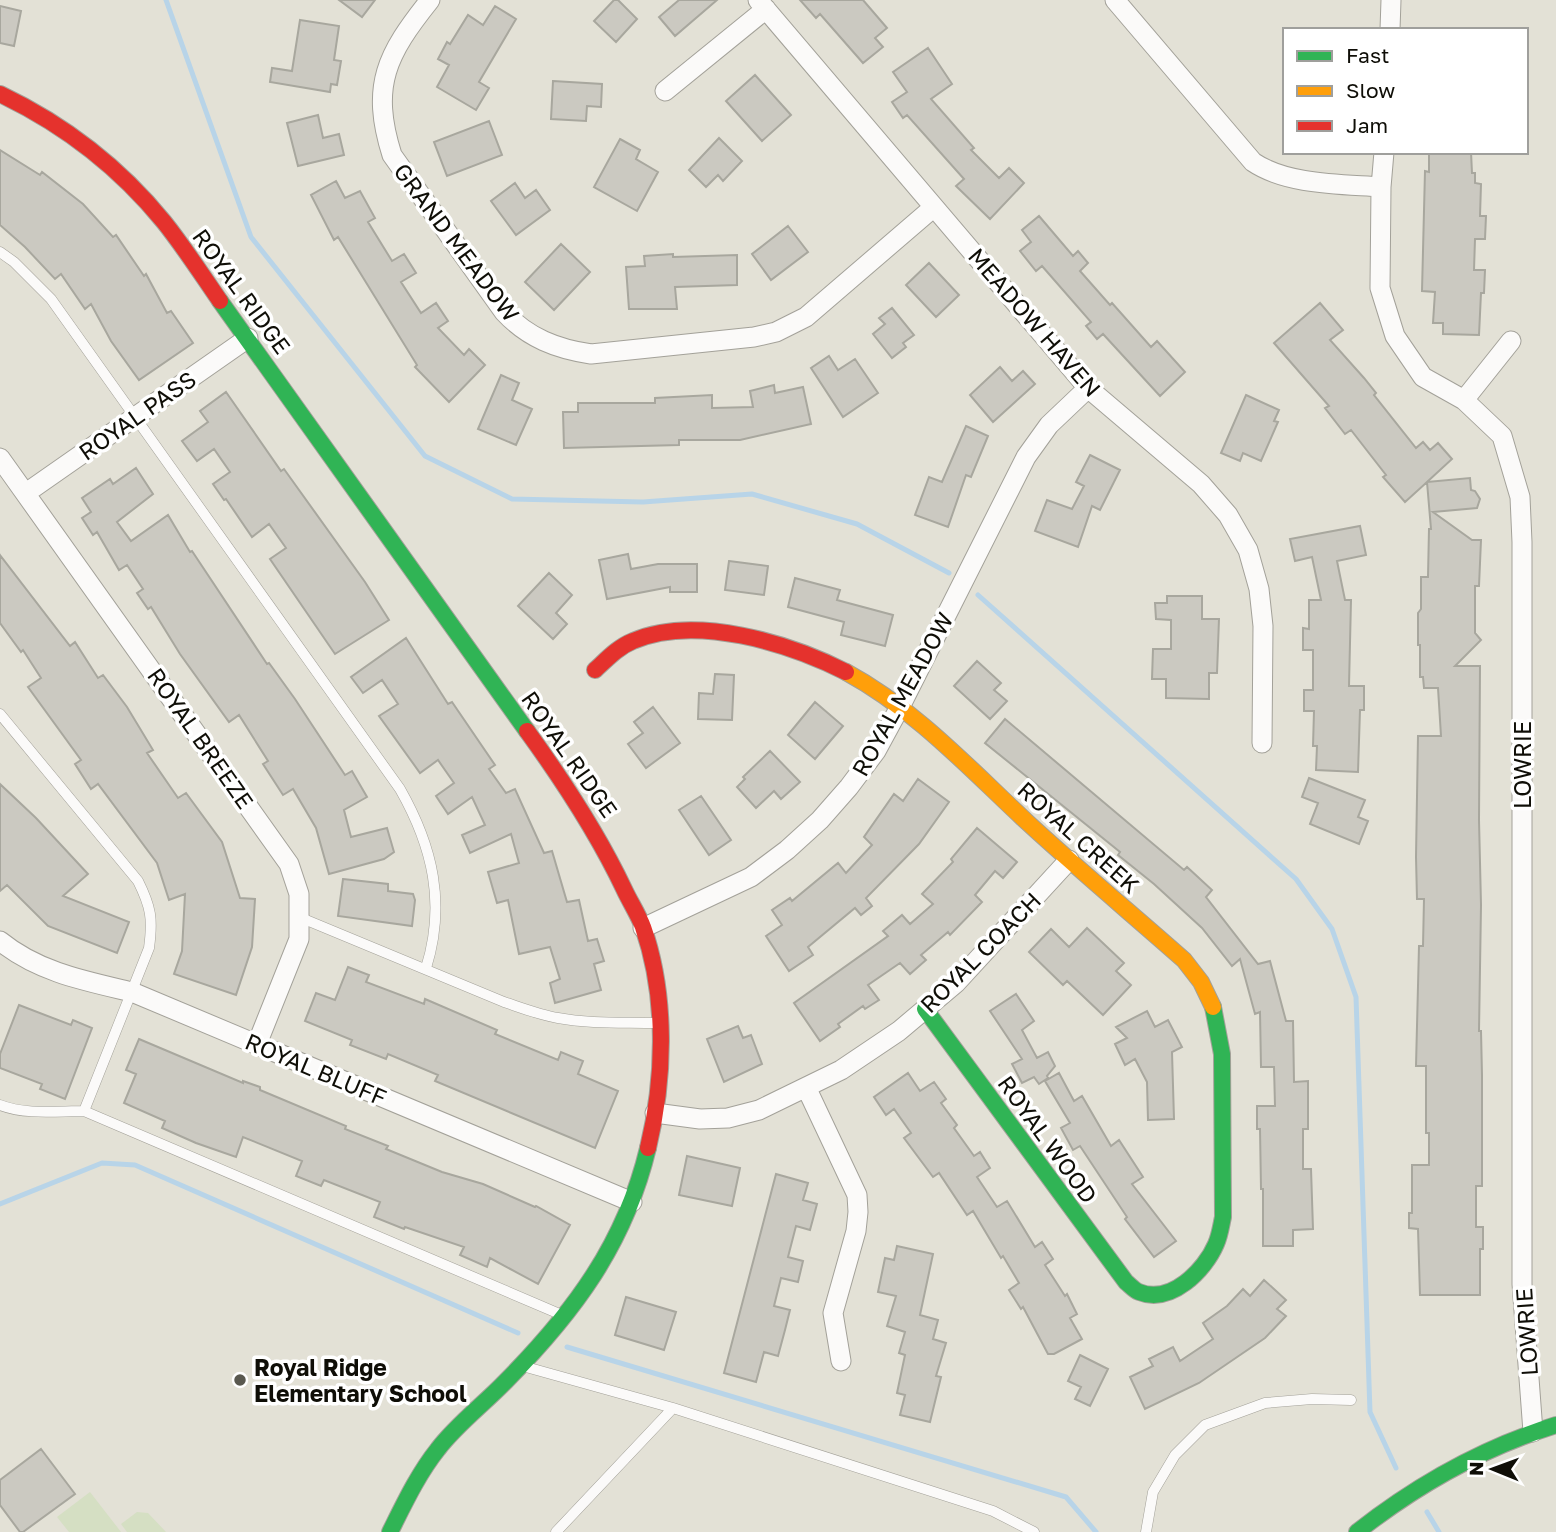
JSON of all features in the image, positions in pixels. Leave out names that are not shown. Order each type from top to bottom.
[{"type":"street","name":"GRAND MEADOW","points":[[430,0],[392,54],[384,79],[381,104],[384,130],[392,155],[503,312],[543,342],[566,350],[591,354],[754,337],[776,332],[806,317],[934,207]]},
{"type":"street","points":[[1115,0],[1254,163],[1281,176],[1381,187]]},
{"type":"street","points":[[1390,28],[1391,0]]},
{"type":"street","name":"MEADOW HAVEN","points":[[762,4],[1088,388],[1201,484],[1228,514],[1255,569],[1262,609],[1262,743]]},
{"type":"street","points":[[665,91],[762,4]]},
{"type":"street","name":"ROYAL RIDGE","points":[[0,94],[53,121],[88,147],[133,187],[164,222],[576,799],[600,837],[643,929],[656,981],[661,1023],[654,1112],[646,1154],[632,1202],[606,1255],[578,1301],[520,1365],[443,1442],[414,1485],[390,1532]]},
{"type":"street","name":"LOWRIE","points":[[1384,154],[1380,288],[1395,337],[1423,377],[1464,400],[1502,436],[1520,497],[1521,1284],[1533,1432]]},
{"type":"street","name":"ROYAL PASS","points":[[26,493],[248,338]]},
{"type":"street","points":[[1464,400],[1511,341]]},
{"type":"street","name":"ROYAL MEADOW","points":[[643,929],[751,877],[820,821],[849,787],[876,751],[901,705],[1026,457],[1049,425],[1088,388]]},
{"type":"street","name":"ROYAL BREEZE","points":[[0,458],[284,855],[299,894],[299,939],[257,1044]]},
{"type":"street","name":"ROYAL CREEK","points":[[595,670],[616,650],[636,639],[690,631],[719,632],[774,643],[815,657],[854,676],[901,705],[1198,975],[1209,994],[1220,1032],[1223,1217],[1210,1257],[1196,1273],[1174,1290],[1157,1294],[1139,1292]]},
{"type":"street","name":"ROYAL COACH","points":[[654,1112],[700,1119],[728,1118],[759,1110],[841,1070],[956,983],[1069,860]]},
{"type":"street","name":"ROYAL BLUFF","points":[[0,941],[46,969],[132,992],[632,1202]]},
{"type":"street","name":"ROYAL WOOD","points":[[925,1009],[1126,1282],[1139,1292]]},
{"type":"street","points":[[806,1087],[857,1195],[856,1231],[833,1313],[841,1361]]},
{"type":"street","points":[[1357,1532],[1392,1503],[1446,1469],[1517,1436],[1556,1426]]},
{"type":"lane","points":[[0,252],[14,262],[51,299],[400,789],[415,817],[426,847],[435,886],[435,940],[426,968]]},
{"type":"lane","points":[[0,714],[138,881],[150,904],[153,925],[149,948],[84,1111]]},
{"type":"lane","points":[[299,917],[504,1002],[556,1018],[587,1022],[661,1023]]},
{"type":"lane","points":[[0,1105],[46,1111],[84,1111],[565,1316]]},
{"type":"lane","points":[[520,1365],[673,1408],[993,1511],[1034,1532]]},
{"type":"lane","points":[[1146,1532],[1153,1492],[1175,1455],[1205,1425],[1265,1403],[1351,1399]]},
{"type":"lane","points":[[556,1532],[673,1408]]},
{"type":"green space","points":[[90,1492],[121,1532],[69,1532],[57,1517]]},
{"type":"green space","points":[[137,1512],[148,1513],[166,1532],[127,1532],[121,1524]]},
{"type":"building","points":[[339,0],[375,0],[362,17]]},
{"type":"building","points":[[614,0],[618,0],[637,19],[616,42],[594,21]]},
{"type":"building","points":[[679,0],[717,0],[675,36],[659,17]]},
{"type":"building","points":[[800,0],[863,0],[887,28],[875,38],[883,47],[863,63],[820,14],[816,18]]},
{"type":"building","points":[[0,6],[21,11],[14,46],[0,43]]},
{"type":"building","points":[[495,6],[516,19],[479,82],[489,88],[476,110],[437,87],[449,65],[438,59],[447,42],[450,44],[468,15],[483,25]]},
{"type":"building","points":[[300,20],[339,26],[334,60],[341,61],[337,85],[331,84],[330,92],[270,82],[272,68],[292,71]]},
{"type":"building","points":[[928,48],[952,84],[931,99],[974,148],[971,150],[999,178],[1009,168],[1024,183],[990,219],[956,186],[964,179],[907,115],[903,118],[892,102],[907,92],[893,72]]},
{"type":"building","points":[[755,75],[791,115],[762,141],[726,101]]},
{"type":"building","points":[[553,81],[602,84],[601,107],[587,106],[586,121],[551,119]]},
{"type":"building","points":[[318,115],[323,138],[339,134],[344,155],[298,166],[287,123]]},
{"type":"building","points":[[489,121],[502,155],[447,176],[434,142]]},
{"type":"building","points":[[719,138],[742,161],[723,181],[718,175],[706,187],[689,170]]},
{"type":"building","points":[[620,139],[640,150],[636,159],[658,172],[637,211],[594,187]]},
{"type":"building","points":[[0,150],[40,175],[42,172],[83,204],[113,237],[116,235],[144,276],[146,274],[167,313],[171,311],[193,343],[139,380],[111,341],[91,304],[85,309],[61,274],[55,279],[0,225]]},
{"type":"building","points":[[1429,154],[1471,154],[1475,183],[1481,184],[1480,216],[1486,216],[1485,239],[1475,239],[1474,270],[1485,270],[1479,335],[1443,334],[1443,323],[1433,323],[1435,292],[1422,291],[1425,171],[1429,172]]},
{"type":"building","points":[[336,181],[345,198],[360,191],[375,218],[368,222],[392,261],[404,254],[416,273],[401,282],[421,313],[436,303],[448,321],[438,328],[464,355],[469,349],[485,365],[449,402],[415,367],[417,365],[338,237],[334,240],[311,195]]},
{"type":"building","points":[[515,183],[525,198],[536,190],[550,210],[516,235],[491,201]]},
{"type":"building","points":[[1039,216],[1073,256],[1078,251],[1088,263],[1080,271],[1110,305],[1112,303],[1151,347],[1157,341],[1185,372],[1160,396],[1103,334],[1097,339],[1086,326],[1091,322],[1042,266],[1036,271],[1020,251],[1031,242],[1022,230]]},
{"type":"building","points":[[788,226],[808,252],[771,280],[752,254]]},
{"type":"building","points":[[561,244],[590,272],[554,310],[525,282]]},
{"type":"building","points":[[673,254],[673,257],[737,255],[737,285],[675,287],[677,309],[629,309],[626,267],[645,266],[644,256]]},
{"type":"building","points":[[929,263],[959,295],[936,317],[906,285]]},
{"type":"building","points":[[1320,303],[1343,330],[1330,340],[1376,393],[1374,395],[1416,448],[1423,442],[1430,450],[1438,443],[1452,459],[1405,502],[1383,477],[1386,475],[1351,430],[1345,434],[1325,408],[1329,406],[1274,343]]},
{"type":"building","points":[[892,308],[914,335],[903,343],[906,347],[892,358],[873,334],[885,324],[879,318]]},
{"type":"building","points":[[829,356],[838,370],[855,359],[878,393],[843,417],[811,368]]},
{"type":"building","points":[[1000,367],[1012,381],[1023,371],[1035,384],[993,422],[970,395]]},
{"type":"building","points":[[501,375],[519,383],[512,400],[532,409],[516,445],[478,429]]},
{"type":"building","points":[[774,385],[775,393],[803,387],[811,424],[740,440],[679,440],[679,445],[564,448],[563,412],[578,412],[578,403],[655,403],[655,398],[712,395],[712,408],[753,407],[750,391]]},
{"type":"building","points":[[226,392],[281,471],[284,469],[365,582],[389,620],[335,654],[270,559],[286,548],[269,524],[252,537],[213,484],[230,472],[214,449],[197,461],[182,441],[208,422],[200,411]]},
{"type":"building","points":[[1246,395],[1279,410],[1274,421],[1278,422],[1261,461],[1243,453],[1240,461],[1221,453]]},
{"type":"building","points":[[966,426],[988,436],[971,477],[966,475],[948,527],[915,515],[929,477],[942,482]]},
{"type":"building","points":[[1090,455],[1120,470],[1100,510],[1092,506],[1078,547],[1035,531],[1047,500],[1072,509],[1084,486],[1076,482]]},
{"type":"building","points":[[136,468],[153,494],[117,522],[131,541],[168,515],[190,552],[192,551],[267,664],[269,663],[295,699],[345,775],[352,771],[367,797],[344,810],[351,837],[387,828],[394,852],[384,859],[329,874],[316,828],[293,789],[283,795],[263,764],[268,761],[239,715],[229,722],[180,654],[151,607],[148,609],[137,593],[143,589],[127,565],[119,570],[97,532],[93,535],[82,518],[91,512],[82,498],[110,479],[113,484]]},
{"type":"building","points":[[1470,478],[1471,490],[1475,491],[1480,499],[1477,508],[1433,512],[1472,540],[1481,540],[1479,586],[1475,586],[1475,633],[1481,640],[1455,666],[1480,666],[1479,1031],[1482,1075],[1482,1186],[1476,1186],[1476,1227],[1483,1227],[1480,1295],[1420,1295],[1418,1229],[1409,1228],[1409,1213],[1412,1213],[1412,1165],[1429,1165],[1426,1066],[1416,1066],[1419,946],[1423,946],[1424,899],[1417,899],[1418,736],[1441,736],[1438,688],[1424,688],[1423,677],[1420,677],[1418,645],[1421,577],[1428,577],[1431,529],[1427,482]]},
{"type":"building","points":[[1360,526],[1366,555],[1337,561],[1345,600],[1351,600],[1349,686],[1364,686],[1364,710],[1360,710],[1358,772],[1316,770],[1317,746],[1313,746],[1314,711],[1304,711],[1304,690],[1313,690],[1313,650],[1303,650],[1303,628],[1309,629],[1309,600],[1321,600],[1312,557],[1295,561],[1290,539]]},
{"type":"building","points":[[628,554],[631,569],[658,564],[697,564],[697,592],[670,592],[670,587],[607,599],[599,560]]},
{"type":"building","points":[[0,555],[70,646],[75,642],[98,678],[103,675],[127,707],[153,750],[147,753],[178,798],[186,793],[222,842],[240,898],[255,899],[252,947],[236,995],[174,974],[182,951],[185,894],[169,900],[157,863],[98,784],[91,789],[75,764],[81,760],[28,687],[41,678],[23,650],[21,652],[0,623]]},
{"type":"building","points":[[729,561],[768,566],[764,595],[725,590]]},
{"type":"building","points":[[549,573],[572,595],[556,613],[567,624],[553,639],[518,606]]},
{"type":"building","points":[[795,578],[840,590],[837,600],[893,615],[885,646],[841,635],[844,622],[788,607]]},
{"type":"building","points":[[1167,596],[1202,596],[1202,619],[1219,619],[1217,673],[1209,673],[1209,699],[1166,698],[1166,679],[1152,679],[1153,649],[1171,649],[1171,620],[1156,619],[1155,603],[1167,603]]},
{"type":"building","points":[[406,638],[448,704],[452,702],[495,765],[489,769],[506,793],[515,789],[544,853],[552,851],[567,902],[579,900],[588,941],[597,939],[604,961],[594,964],[601,990],[555,1003],[550,983],[560,979],[550,947],[519,954],[508,900],[497,903],[488,872],[519,863],[511,834],[470,853],[462,835],[485,825],[472,797],[448,814],[436,796],[454,783],[438,760],[420,773],[379,716],[398,704],[382,680],[363,693],[351,677]]},
{"type":"building","points":[[977,661],[1001,683],[994,690],[1007,701],[990,719],[954,686]]},
{"type":"building","points":[[715,674],[734,675],[732,720],[698,719],[699,693],[713,694]]},
{"type":"building","points":[[815,702],[843,726],[815,759],[788,735]]},
{"type":"building","points":[[653,707],[680,743],[646,768],[628,744],[643,733],[634,722]]},
{"type":"building","points":[[1005,719],[1184,870],[1187,867],[1212,890],[1206,897],[1258,964],[1270,961],[1286,1021],[1293,1021],[1294,1082],[1308,1081],[1308,1129],[1303,1129],[1303,1169],[1311,1169],[1313,1229],[1293,1230],[1293,1246],[1263,1246],[1263,1189],[1257,1106],[1275,1106],[1274,1067],[1261,1067],[1260,1012],[1255,1014],[1240,959],[1232,966],[1202,928],[1118,855],[1120,852],[985,743]]},
{"type":"building","points":[[770,751],[800,782],[781,799],[774,791],[756,808],[737,787],[745,779],[743,777]]},
{"type":"building","points":[[1309,778],[1365,800],[1358,817],[1368,821],[1359,844],[1310,824],[1318,803],[1302,797]]},
{"type":"building","points":[[918,779],[949,802],[919,844],[866,898],[872,906],[861,915],[855,908],[808,947],[813,955],[789,971],[766,936],[782,925],[772,910],[790,898],[792,901],[838,863],[846,873],[872,845],[864,837],[894,794],[903,801]]},
{"type":"building","points":[[0,784],[88,874],[63,896],[129,922],[117,953],[48,926],[7,885],[0,891]]},
{"type":"building","points":[[701,796],[731,840],[709,855],[679,810]]},
{"type":"building","points":[[977,828],[1017,862],[1003,878],[995,871],[975,895],[982,902],[950,935],[948,932],[921,955],[926,960],[910,974],[900,963],[868,985],[879,1000],[865,1009],[863,1006],[820,1041],[794,1003],[888,936],[883,931],[902,915],[910,924],[933,904],[922,894],[953,862],[951,859]]},
{"type":"building","points":[[343,879],[388,884],[388,891],[413,894],[415,900],[412,926],[338,916]]},
{"type":"building","points":[[1087,928],[1124,963],[1116,971],[1131,985],[1103,1015],[1067,981],[1063,985],[1029,952],[1051,929],[1069,947]]},
{"type":"building","points":[[348,967],[369,975],[366,982],[424,1004],[425,999],[497,1030],[495,1034],[558,1060],[561,1052],[583,1061],[578,1074],[618,1091],[595,1148],[435,1081],[438,1075],[388,1054],[386,1059],[350,1045],[352,1040],[305,1021],[316,993],[335,1000]]},
{"type":"building","points":[[1016,994],[1034,1021],[1022,1030],[1037,1058],[1048,1052],[1055,1066],[1048,1078],[1039,1084],[1034,1077],[1022,1083],[1012,1064],[1022,1059],[990,1011]]},
{"type":"building","points":[[19,1005],[71,1025],[73,1020],[92,1028],[65,1099],[40,1089],[42,1084],[0,1068],[0,1054]]},
{"type":"building","points":[[1147,1011],[1155,1027],[1168,1020],[1182,1047],[1172,1052],[1174,1119],[1148,1120],[1147,1082],[1135,1059],[1125,1065],[1115,1044],[1127,1038],[1116,1027]]},
{"type":"building","points":[[738,1026],[743,1038],[751,1035],[762,1064],[724,1082],[707,1039]]},
{"type":"building","points":[[139,1039],[243,1083],[260,1087],[260,1090],[388,1146],[386,1149],[536,1206],[570,1225],[538,1284],[490,1258],[487,1267],[460,1255],[464,1247],[374,1217],[380,1202],[324,1180],[321,1186],[296,1176],[302,1161],[243,1137],[236,1157],[196,1143],[162,1128],[165,1121],[124,1103],[136,1074],[126,1070]]},
{"type":"building","points":[[908,1073],[920,1091],[934,1082],[946,1099],[941,1103],[957,1125],[954,1128],[974,1156],[980,1152],[990,1168],[977,1177],[997,1207],[1007,1201],[1035,1247],[1042,1242],[1053,1259],[1045,1265],[1065,1296],[1067,1294],[1077,1314],[1070,1318],[1082,1339],[1054,1354],[1048,1354],[1023,1307],[1021,1309],[1009,1290],[1019,1283],[973,1211],[967,1215],[939,1173],[933,1177],[904,1138],[911,1133],[894,1109],[886,1115],[874,1097]]},
{"type":"building","points":[[1059,1073],[1074,1101],[1082,1096],[1111,1146],[1119,1140],[1143,1177],[1132,1184],[1176,1241],[1154,1257],[1125,1219],[1127,1217],[1080,1146],[1073,1150],[1061,1128],[1070,1123],[1045,1081]]},
{"type":"building","points":[[687,1156],[740,1168],[732,1206],[679,1195]]},
{"type":"building","points":[[776,1174],[808,1183],[803,1200],[817,1204],[810,1230],[796,1226],[788,1257],[803,1261],[798,1282],[781,1278],[774,1306],[790,1310],[778,1356],[764,1352],[756,1382],[724,1373]]},
{"type":"building","points":[[897,1246],[933,1254],[920,1315],[938,1320],[933,1339],[946,1343],[936,1376],[941,1377],[930,1422],[900,1415],[905,1395],[897,1393],[905,1355],[899,1353],[905,1332],[887,1326],[896,1296],[878,1292],[885,1258],[894,1260]]},
{"type":"building","points":[[1264,1280],[1286,1300],[1277,1309],[1286,1316],[1265,1338],[1199,1383],[1145,1409],[1130,1377],[1153,1366],[1149,1359],[1173,1347],[1180,1361],[1213,1339],[1203,1323],[1227,1306],[1243,1289],[1250,1296]]},
{"type":"building","points":[[626,1297],[676,1312],[664,1350],[615,1335]]},
{"type":"building","points":[[1080,1355],[1108,1369],[1090,1406],[1075,1399],[1081,1387],[1068,1381]]},
{"type":"building","points":[[41,1449],[75,1494],[20,1532],[0,1505],[0,1480]]},
{"type":"waterway","points":[[166,0],[251,237],[425,456],[512,499],[643,502],[752,494],[857,524],[949,573]]},
{"type":"waterway","points":[[978,595],[1296,879],[1332,929],[1356,997],[1370,1412],[1396,1468]]},
{"type":"waterway","points":[[0,1204],[102,1163],[135,1165],[518,1333]]},
{"type":"waterway","points":[[567,1347],[1066,1497],[1096,1532]]},
{"type":"waterway","points":[[1427,1512],[1439,1532]]},
{"type":"traffic: fast","points":[[220,301],[527,731]]},
{"type":"traffic: fast","points":[[925,1009],[1126,1282],[1137,1291],[1151,1295],[1175,1289],[1195,1274],[1211,1254],[1220,1231],[1223,1217],[1222,1054],[1213,1007]]},
{"type":"traffic: fast","points":[[390,1532],[418,1479],[438,1449],[531,1355],[594,1275],[626,1215],[648,1148]]},
{"type":"traffic: fast","points":[[1357,1532],[1403,1498],[1452,1469],[1502,1445],[1556,1425]]},
{"type":"traffic: slow","points":[[846,672],[919,722],[1046,840],[1184,960],[1201,982],[1213,1007]]},
{"type":"traffic: jam","points":[[0,94],[68,133],[129,183],[171,232],[220,301]]},
{"type":"traffic: jam","points":[[595,670],[633,641],[658,633],[684,630],[713,631],[770,642],[846,672]]},
{"type":"traffic: jam","points":[[527,731],[567,788],[603,847],[641,922],[651,953],[660,1009],[661,1037],[658,1094],[648,1148]]},
{"type":"place","name":"Royal Ridge Elementary School","points":[[240,1380]]}]
